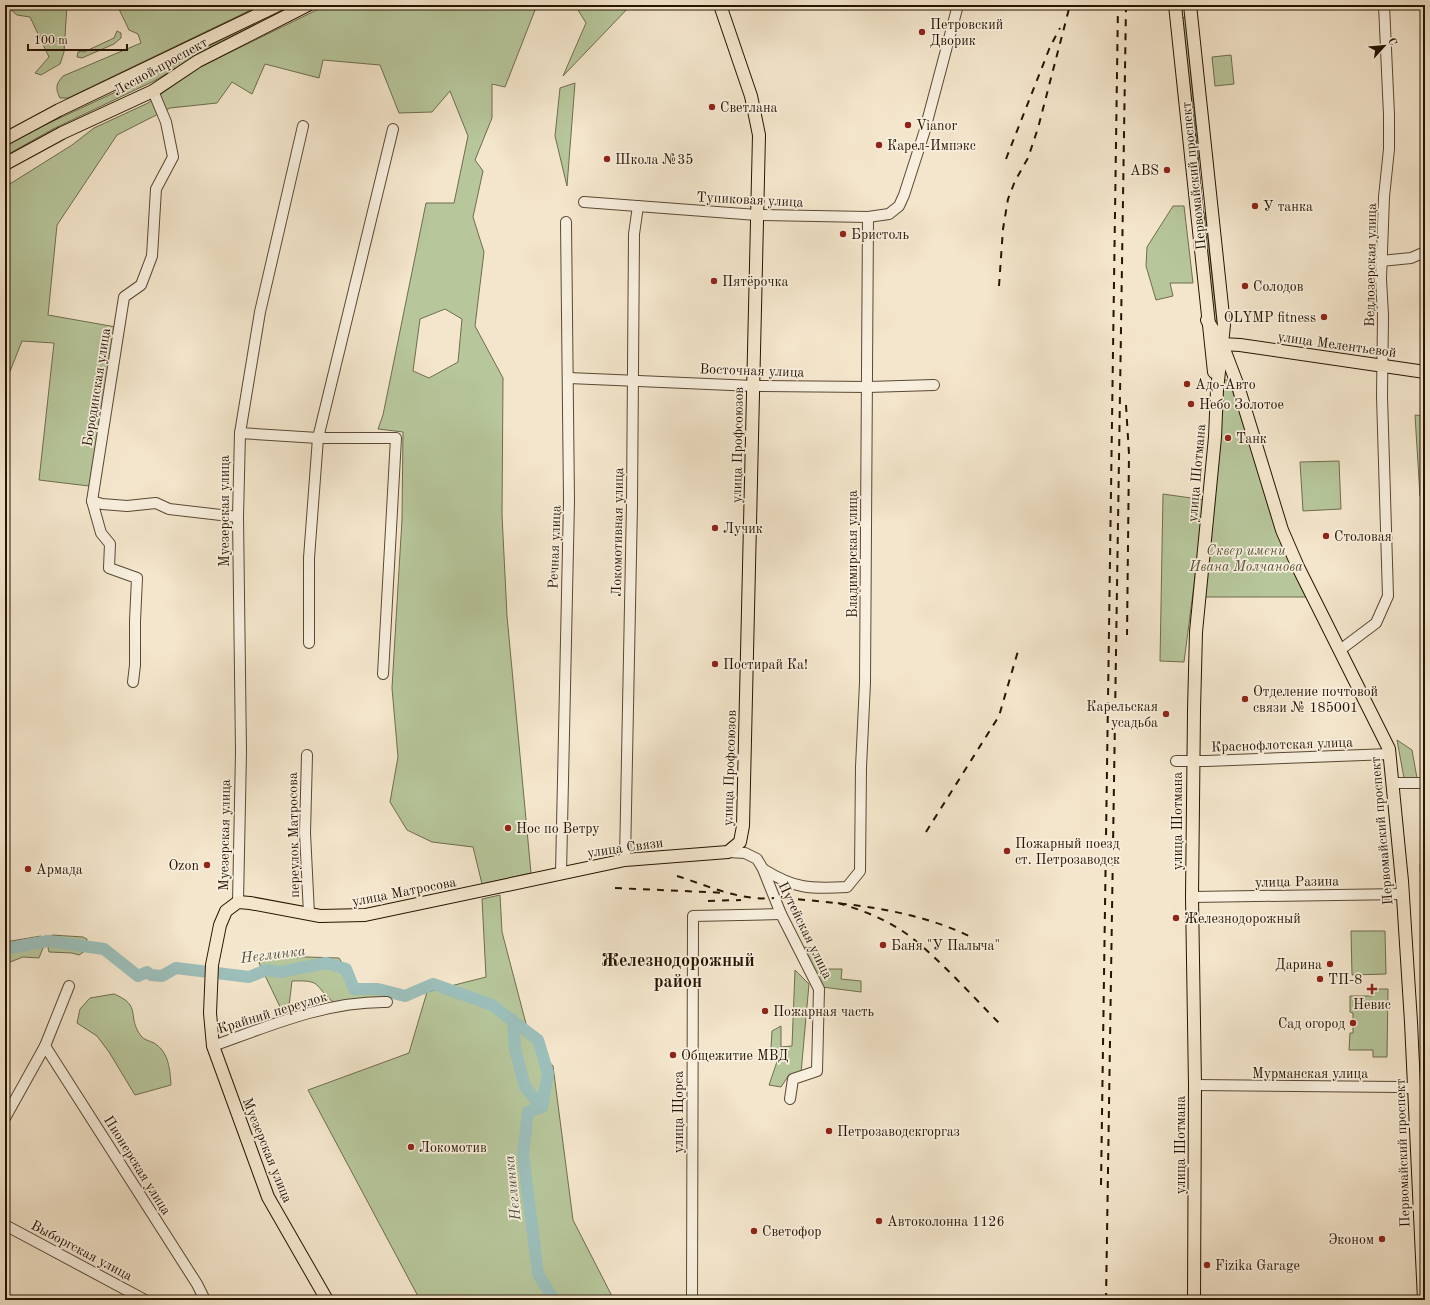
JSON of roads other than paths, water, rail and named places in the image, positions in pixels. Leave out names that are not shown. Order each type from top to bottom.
[{"type":"main road","name":"Лесной проспект","points":[[5,164],[62,133],[153,91],[198,61],[308,5]]},
{"type":"main road","name":"улица Профсоюзов","points":[[720,5],[751,96],[757,128],[754,386],[743,826],[740,842],[728,852]]},
{"type":"main road","name":"Лесной проспект","points":[[5,139],[59,110],[274,6]]},
{"type":"main road","points":[[1175,6],[1190,6]]},
{"type":"main road","name":"Первомайский проспект","points":[[1175,6],[1207,320],[1217,385]]},
{"type":"main road","name":"Первомайский проспект","points":[[1190,6],[1224,325],[1222,344]]},
{"type":"main road","points":[[1196,206],[1212,205]]},
{"type":"main road","name":"Первомайский проспект","points":[[1207,320],[1222,344],[1236,381],[1282,530],[1298,567],[1390,754],[1420,1089],[1424,1300]]},
{"type":"main road","points":[[1224,325],[1227,334],[1233,342],[1240,345],[1233,353],[1236,381]]},
{"type":"main road","name":"улица Мелентьевой","points":[[1222,344],[1240,345],[1425,372]]},
{"type":"main road","name":"улица Шотмана","points":[[1194,1300],[1195,1085],[1192,897],[1192,762],[1196,632],[1215,437],[1217,385],[1222,344]]},
{"type":"main road","points":[[1217,385],[1226,373],[1236,381]]},
{"type":"main road","name":"улица Связи","points":[[526,880],[625,860],[728,852]]},
{"type":"main road","name":"улица Матросова","points":[[238,902],[320,916],[365,915],[526,880]]},
{"type":"main road","name":"Муезерская улица","points":[[238,902],[226,911],[220,925],[212,966],[211,1026],[213,1046],[268,1197],[327,1300]]},
{"type":"street","name":"Тупиковая улица","points":[[584,202],[757,215],[868,217],[889,214],[899,206],[904,195],[924,133],[958,5]]},
{"type":"street","name":"Ведлозерская улица","points":[[1340,650],[1376,623],[1388,596],[1382,396],[1383,366],[1381,261],[1389,142],[1384,5]]},
{"type":"street","name":"Бородинская улица","points":[[133,682],[135,665],[137,578],[109,568],[110,544],[101,533],[92,501],[124,297],[141,284],[152,256],[156,189],[173,158],[166,122],[153,91]]},
{"type":"street","name":"Муезерская улица","points":[[238,902],[241,752],[238,517],[240,433],[260,312],[303,126]]},
{"type":"street","points":[[309,644],[309,558],[318,438],[393,129]]},
{"type":"street","name":"Локомотивная улица","points":[[625,860],[632,512],[634,234],[638,206]]},
{"type":"street","name":"Владимирская улица","points":[[763,869],[789,884],[815,889],[847,887],[860,871],[861,767],[865,683],[868,217]]},
{"type":"street","name":"Речная улица","points":[[561,873],[569,501],[569,378],[566,222]]},
{"type":"street","points":[[1381,261],[1410,258],[1425,252]]},
{"type":"street","name":"Восточная улица","points":[[569,378],[754,386],[868,387],[934,385]]},
{"type":"street","points":[[240,433],[318,438],[396,438],[384,674]]},
{"type":"street","points":[[92,501],[102,504],[127,506],[156,503],[169,509],[238,517]]},
{"type":"street","name":"Краснофлотская улица","points":[[1176,761],[1192,762],[1390,754]]},
{"type":"street","name":"переулок Матросова","points":[[307,755],[305,833],[309,914]]},
{"type":"street","points":[[1392,782],[1425,783]]},
{"type":"street","name":"Путейская улица","points":[[728,852],[745,853],[757,859],[763,869],[781,914],[819,989],[817,1071],[793,1079],[790,1099]]},
{"type":"street","name":"улица Разина","points":[[1192,897],[1403,894]]},
{"type":"street","name":"улица Щорса","points":[[692,1300],[693,916],[781,914]]},
{"type":"street","points":[[5,1117],[45,1046],[69,986]]},
{"type":"street","name":"Крайний переулок","points":[[213,1046],[322,1010],[372,1002],[387,1002]]},
{"type":"street","name":"Пионерская улица","points":[[45,1046],[197,1284],[205,1300]]},
{"type":"street","name":"Мурманская улица","points":[[1195,1085],[1420,1089]]},
{"type":"street","name":"Выборгская улица","points":[[5,1225],[145,1300]]},
{"type":"waterway","name":"Неглинка","points":[[5,949],[48,941],[104,949],[138,976],[147,972],[151,975],[162,976],[176,968],[249,977],[266,970],[280,972],[326,963],[346,969],[354,989],[378,989],[405,996],[433,984],[492,1005],[538,1040],[548,1073],[542,1107],[528,1112],[523,1154],[538,1274],[554,1300]]},
{"type":"waterway","points":[[513,1020],[515,1049],[525,1087],[542,1107]]},
{"type":"railway","points":[[999,286],[1003,229],[1008,199],[1015,181],[1028,158],[1038,128],[1070,5]]},
{"type":"railway","points":[[1101,1185],[1118,5]]},
{"type":"railway","points":[[1106,1300],[1126,5]]},
{"type":"railway","points":[[1006,159],[1050,47],[1060,28]]},
{"type":"railway","points":[[1126,405],[1129,454],[1127,635]]},
{"type":"railway","points":[[926,832],[999,716],[1018,651]]},
{"type":"railway","points":[[677,876],[736,895],[774,898]]},
{"type":"railway","points":[[615,888],[727,893]]},
{"type":"railway","points":[[784,898],[855,905],[901,913],[924,919],[969,936]]},
{"type":"railway","points":[[708,901],[741,900]]},
{"type":"railway","points":[[838,903],[880,918],[908,935],[940,962],[1003,1027]]},
{"type":"place","name":"Петровский Дворик","points":[[922,32]]},
{"type":"place","name":"Светлана","points":[[712,107]]},
{"type":"place","name":"Vianor","points":[[908,125]]},
{"type":"place","name":"Карел-Импэкс","points":[[879,145]]},
{"type":"place","name":"Школа №35","points":[[607,159]]},
{"type":"place","name":"ABS","points":[[1167,170]]},
{"type":"place","name":"У танка","points":[[1255,206]]},
{"type":"place","name":"Бристоль","points":[[843,234]]},
{"type":"place","name":"Пятёрочка","points":[[714,281]]},
{"type":"place","name":"Солодов","points":[[1245,286]]},
{"type":"place","name":"OLYMP fitness","points":[[1324,317]]},
{"type":"place","name":"Адо-Авто","points":[[1187,384]]},
{"type":"place","name":"Небо Золотое","points":[[1191,404]]},
{"type":"place","name":"Танк","points":[[1228,438]]},
{"type":"place","name":"Лучик","points":[[715,528]]},
{"type":"place","name":"Столовая","points":[[1326,536]]},
{"type":"place","name":"Постирай Ка!","points":[[715,664]]},
{"type":"place","name":"Отделение почтовой связи № 185001","points":[[1245,699]]},
{"type":"place","name":"Карельская усадьба","points":[[1166,714]]},
{"type":"place","name":"Нос по Ветру","points":[[508,828]]},
{"type":"place","name":"Пожарный поезд ст. Петрозаводск","points":[[1007,851]]},
{"type":"place","name":"Ozon","points":[[207,865]]},
{"type":"place","name":"Армада","points":[[28,869]]},
{"type":"place","name":"Железнодорожный","points":[[1176,918]]},
{"type":"place","name":"Баня \"У Палыча\"","points":[[883,945]]},
{"type":"place","name":"Дарина","points":[[1330,964]]},
{"type":"place","name":"ТП-8","points":[[1320,979]]},
{"type":"place","name":"Невис","points":[[1372,989]]},
{"type":"place","name":"Пожарная часть","points":[[765,1011]]},
{"type":"place","name":"Сад огород","points":[[1353,1023]]},
{"type":"place","name":"Общежитие МВД","points":[[673,1055]]},
{"type":"place","name":"Петрозаводскгоргаз","points":[[829,1131]]},
{"type":"place","name":"Локомотив","points":[[411,1147]]},
{"type":"place","name":"Автоколонна 1126","points":[[879,1221]]},
{"type":"place","name":"Светофор","points":[[754,1231]]},
{"type":"place","name":"Эконом","points":[[1382,1239]]},
{"type":"place","name":"Fizika Garage","points":[[1207,1265]]},
{"type":"district","name":"Железнодорожный район","points":[[678,970]]},
{"type":"park label","name":"Сквер имени Ивана Молчанова","points":[[1246,558]]}]
